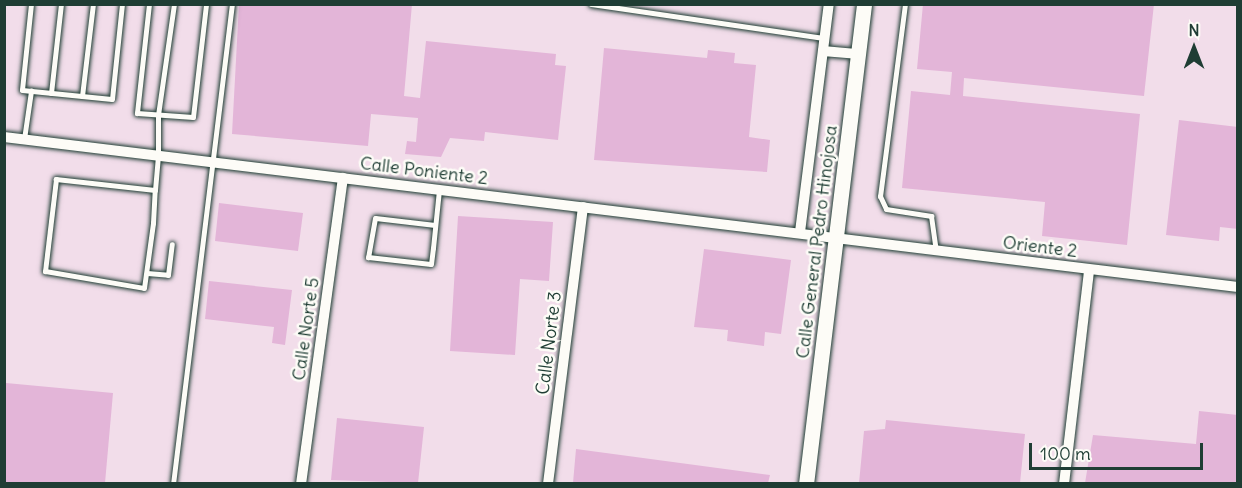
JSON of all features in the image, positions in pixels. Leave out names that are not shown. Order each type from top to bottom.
[{"type":"street","points":[[800,232],[829,4]]},
{"type":"street","name":"Calle General Pedro Hinojosa","points":[[806,483],[838,240],[864,4]]},
{"type":"street","points":[[823,51],[859,54]]},
{"type":"street","name":"Calle Poniente 2","points":[[4,137],[800,232],[838,240]]},
{"type":"street","name":"Calle Norte 5","points":[[302,483],[343,178]]},
{"type":"street","name":"Calle Norte 3","points":[[548,483],[583,207]]},
{"type":"street","name":"Oriente 2","points":[[838,240],[1238,287]]},
{"type":"street","points":[[1064,483],[1089,270]]},
{"type":"lane","points":[[31,4],[22,90],[112,99],[122,4]]},
{"type":"lane","points":[[51,93],[61,4]]},
{"type":"lane","points":[[82,96],[93,4]]},
{"type":"lane","points":[[149,4],[137,113],[193,117],[207,4]]},
{"type":"lane","points":[[155,190],[56,179],[45,271],[144,288],[147,273],[155,190],[158,154],[158,115],[174,4]]},
{"type":"lane","points":[[173,483],[232,4]]},
{"type":"lane","points":[[591,4],[824,38]]},
{"type":"lane","points":[[905,4],[880,196],[886,209],[931,216],[936,251]]},
{"type":"lane","points":[[24,139],[31,91]]},
{"type":"lane","points":[[435,225],[375,218],[368,257],[431,264],[439,190]]},
{"type":"lane","points":[[147,273],[168,275],[172,244]]},
{"type":"shaded area","points":[[5,5],[1237,5],[1237,483],[5,483]]},
{"type":"building","points":[[239,4],[412,4],[404,96],[420,98],[426,41],[556,54],[555,65],[566,66],[558,140],[485,132],[484,141],[450,138],[441,157],[405,154],[407,141],[416,142],[418,118],[371,114],[368,146],[232,134]]},
{"type":"building","points":[[923,4],[1154,4],[1144,96],[964,78],[963,96],[1140,114],[1127,245],[1042,236],[1045,202],[902,188],[911,91],[950,95],[952,72],[917,69]]},
{"type":"building","points":[[604,48],[707,58],[708,50],[735,53],[734,63],[756,65],[749,137],[770,140],[767,172],[594,160]]},
{"type":"building","points":[[1179,120],[1238,127],[1238,229],[1220,227],[1219,241],[1166,235]]},
{"type":"building","points":[[219,203],[303,213],[298,251],[215,241]]},
{"type":"building","points":[[458,216],[553,222],[549,281],[520,279],[515,355],[450,351]]},
{"type":"building","points":[[704,249],[791,260],[781,334],[765,332],[764,346],[727,341],[728,330],[694,327]]},
{"type":"building","points":[[209,281],[292,290],[285,345],[272,343],[274,327],[205,319]]},
{"type":"building","points":[[6,383],[113,393],[105,483],[4,483]]},
{"type":"building","points":[[1199,411],[1238,415],[1238,483],[1085,483],[1093,435],[1196,444]]},
{"type":"building","points":[[337,418],[424,427],[418,483],[331,480]]},
{"type":"building","points":[[886,420],[1025,434],[1020,483],[859,483],[864,431],[885,429]]},
{"type":"building","points":[[576,449],[770,475],[768,483],[573,483]]}]
